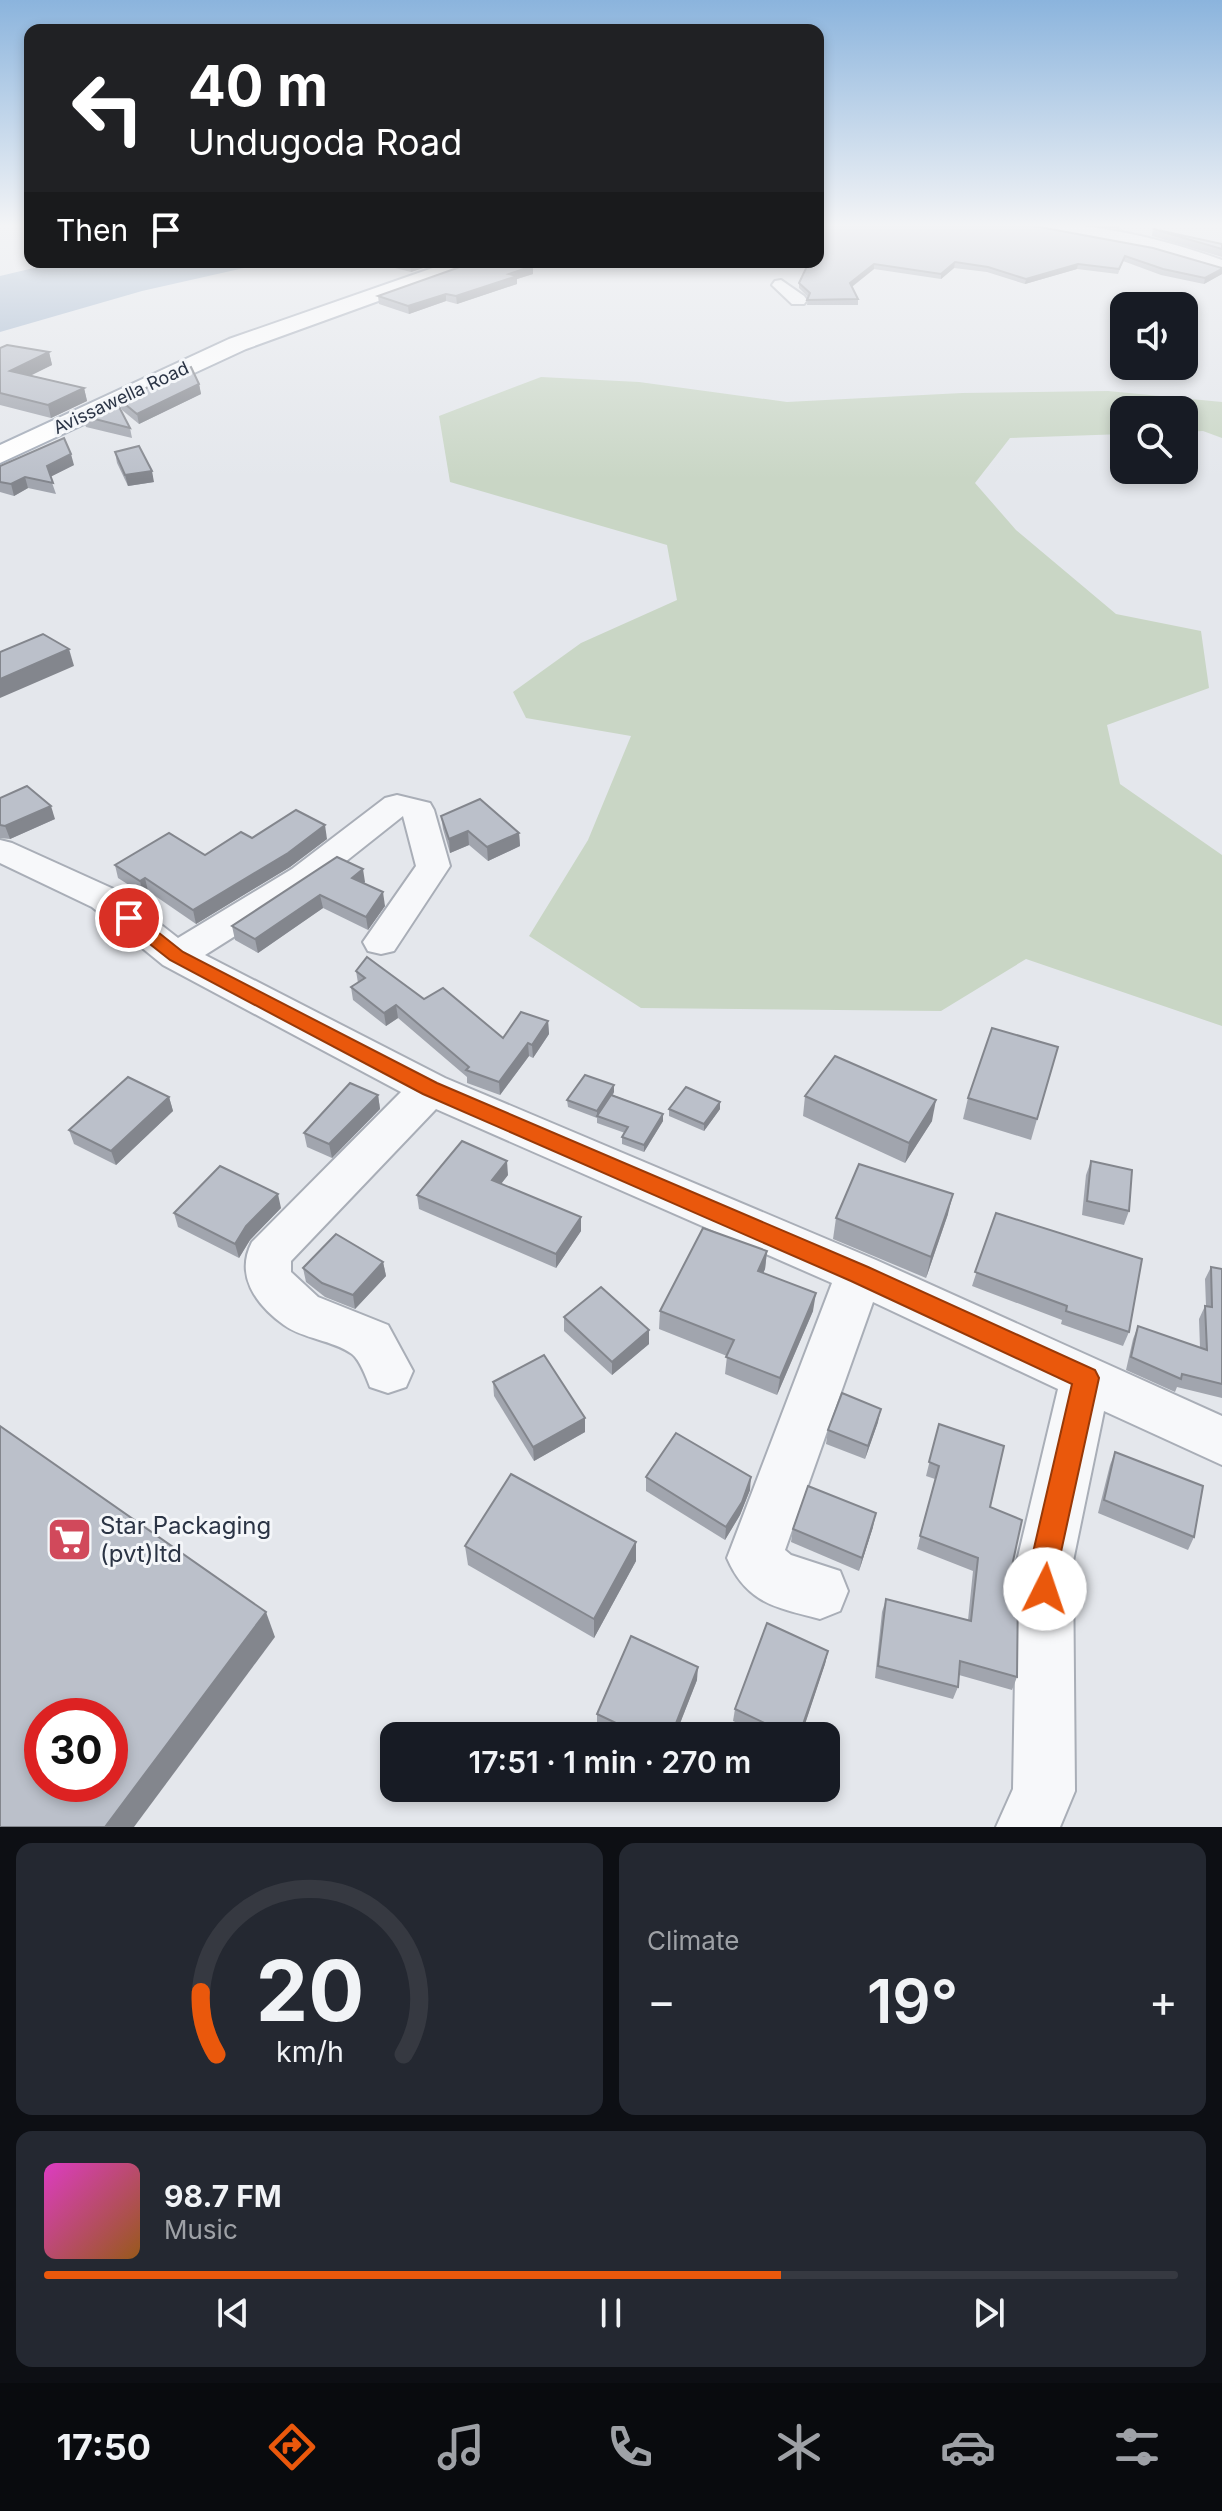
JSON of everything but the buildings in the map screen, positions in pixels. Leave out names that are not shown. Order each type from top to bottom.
[{"type":"main road","name":"Avissawella Road","points":[[0,455],[169,374],[271,330],[337,308]]},
{"type":"street","points":[[176,956],[304,877],[397,805],[418,810],[433,866],[381,942]]},
{"type":"street","points":[[0,850],[105,899],[176,956],[430,1089],[859,1274],[1222,1441]]},
{"type":"street","points":[[388,1371],[371,1340],[301,1311],[268,1279],[268,1255],[430,1089]]},
{"type":"street","points":[[820,1591],[775,1579],[755,1558],[859,1274]]},
{"type":"street","points":[[1028,1827],[1044,1791],[1045,1561],[1086,1378]]},
{"type":"green space","points":[[541,377],[639,382],[787,402],[962,393],[1108,391],[1160,396],[1110,396],[1110,434],[1010,438],[975,483],[1016,530],[1116,614],[1201,631],[1209,688],[1107,725],[1120,784],[1222,855],[1222,1026],[1026,959],[941,1011],[641,1008],[529,936],[588,840],[631,736],[526,718],[513,692],[581,643],[677,600],[667,545],[450,482],[439,416]]},
{"type":"green space","points":[[1198,400],[1222,402],[1222,438],[1198,431]]},
{"type":"water","points":[[0,308],[82,308],[0,332]]},
{"type":"place","name":"Star Packaging (pvt)ltd","points":[[69,1540]]},
{"type":"route","points":[[129,918],[176,956],[430,1089],[859,1274],[1086,1378],[1045,1561],[1045,1589]]}]
